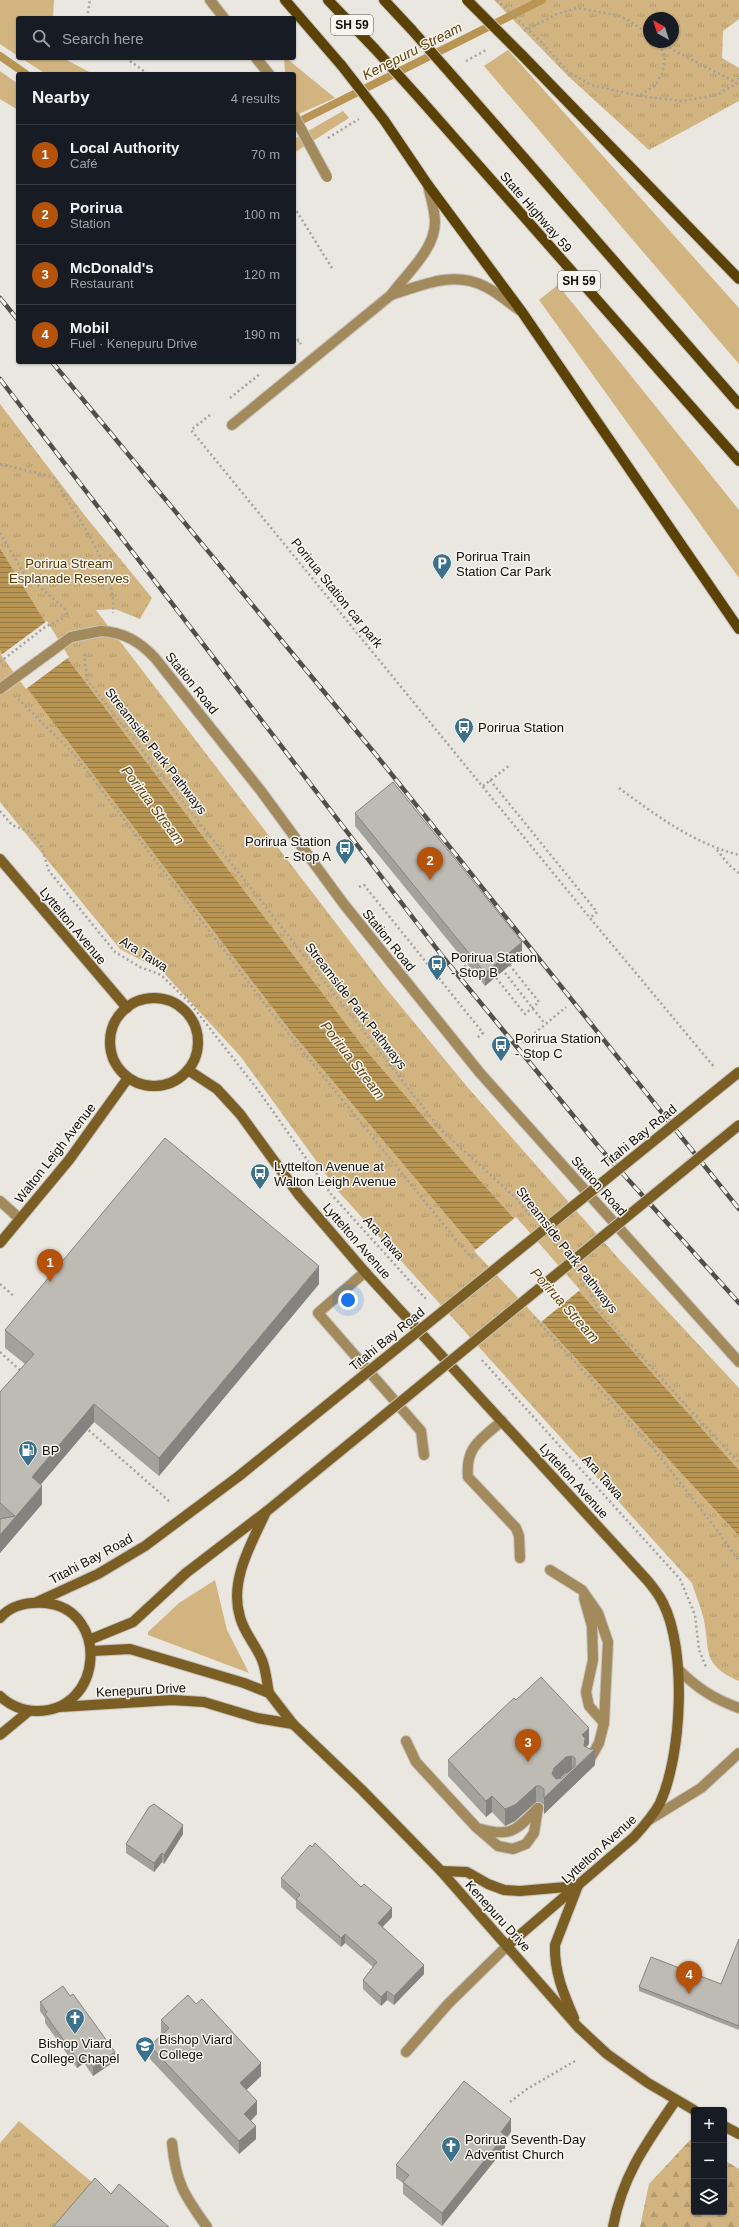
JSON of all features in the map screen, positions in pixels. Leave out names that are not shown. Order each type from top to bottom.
[{"type":"main road","points":[[285,0],[342,66],[384,120],[428,185],[522,312],[739,629]]},
{"type":"main road","name":"State Highway 59","points":[[328,0],[421,100],[739,461]]},
{"type":"main road","name":"State Highway 59","points":[[384,0],[457,80],[739,404]]},
{"type":"main road","points":[[467,0],[739,279]]},
{"type":"main road","name":"Lyttelton Avenue","points":[[0,859],[127,1008]]},
{"type":"main road","points":[[159,998],[175,1003],[189,1014],[197,1030],[198,1047],[193,1063],[188,1070],[173,1082],[155,1087],[136,1083],[128,1078],[115,1062],[110,1043],[114,1024],[127,1008],[142,1000],[159,998]]},
{"type":"main road","name":"Lyttelton Avenue","points":[[188,1070],[216,1089],[240,1114],[299,1195],[365,1272],[656,1592],[663,1603],[671,1625],[676,1646],[678,1670],[675,1752],[660,1803],[649,1820],[634,1837],[508,1946]]},
{"type":"main road","name":"Titahi Bay Road","points":[[35,1602],[98,1574],[145,1546],[239,1476],[739,1072]]},
{"type":"main road","name":"Walton Leigh Avenue","points":[[0,1243],[70,1160],[128,1078]]},
{"type":"main road","points":[[89,1640],[133,1622],[186,1573],[267,1510],[739,1125]]},
{"type":"main road","points":[[267,1510],[245,1557],[236,1594],[239,1616],[249,1640],[262,1660],[269,1693]]},
{"type":"main road","points":[[0,1610],[35,1602],[49,1604],[63,1608],[83,1627],[92,1651],[91,1668],[84,1684],[74,1697],[60,1707]]},
{"type":"main road","points":[[0,1618],[16,1606]]},
{"type":"main road","name":"Kenepuru Drive","points":[[92,1651],[130,1649],[244,1683],[269,1693],[293,1724],[357,1785],[441,1872],[578,2026],[607,2054],[691,2108]]},
{"type":"main road","points":[[0,1696],[15,1706],[29,1711]]},
{"type":"main road","name":"Kenepuru Drive","points":[[29,1711],[45,1711],[60,1707],[172,1700],[198,1701],[222,1706],[256,1718],[293,1724]]},
{"type":"main road","points":[[0,1734],[29,1711]]},
{"type":"main road","points":[[441,1872],[467,1872],[488,1884],[504,1890],[520,1891],[578,1886],[555,1945],[555,1955],[562,1992],[578,2026]]},
{"type":"main road","points":[[613,2227],[624,2185],[637,2160],[676,2100]]},
{"type":"main road","points":[[727,2128],[739,2134]]},
{"type":"lane","points":[[210,0],[222,16]]},
{"type":"lane","points":[[258,60],[267,72]]},
{"type":"lane","points":[[296,120],[327,176]]},
{"type":"lane","points":[[232,425],[391,295],[408,272],[423,257],[431,238],[435,222],[428,185]]},
{"type":"lane","points":[[391,295],[446,278],[468,281],[486,287],[522,312]]},
{"type":"lane","name":"Station Road","points":[[0,689],[71,637],[101,631],[115,632],[132,639],[143,646],[155,658],[261,792],[343,903],[480,1073],[739,1362]]},
{"type":"lane","points":[[0,1201],[20,1219]]},
{"type":"lane","points":[[365,1272],[318,1313],[421,1431],[424,1455]]},
{"type":"lane","points":[[502,1421],[472,1448],[468,1456],[468,1477],[516,1528],[519,1536],[520,1558]]},
{"type":"lane","points":[[550,1570],[582,1590],[598,1613],[608,1642],[604,1724],[599,1743],[590,1759]]},
{"type":"lane","points":[[582,1590],[592,1626],[593,1660],[586,1692],[589,1706],[604,1724]]},
{"type":"lane","points":[[678,1670],[696,1688],[718,1700],[739,1708]]},
{"type":"lane","points":[[406,1741],[416,1762],[476,1827],[498,1846],[513,1849],[526,1844],[534,1833],[538,1808],[518,1828],[510,1833],[497,1834],[476,1827]]},
{"type":"lane","points":[[649,1820],[702,1788],[739,1753]]},
{"type":"lane","points":[[406,2052],[448,2004],[508,1946]]},
{"type":"lane","points":[[172,2143],[175,2171],[186,2198],[207,2227]]},
{"type":"path","points":[[86,16],[90,0]]},
{"type":"path","points":[[497,0],[543,44],[567,71],[591,85],[639,96],[682,102],[717,95],[737,83],[739,78]]},
{"type":"path","points":[[639,96],[656,85],[663,70],[665,56],[661,48]]},
{"type":"path","points":[[670,48],[737,83]]},
{"type":"path","points":[[129,60],[145,72]]},
{"type":"path","points":[[296,210],[332,268]]},
{"type":"path","points":[[230,398],[261,373]]},
{"type":"path","name":"Porirua Station car park","points":[[210,415],[191,430],[483,786]]},
{"type":"path","points":[[0,464],[53,477],[96,548],[109,579],[114,605],[113,613]]},
{"type":"path","points":[[0,534],[23,572],[65,609],[71,623]]},
{"type":"path","name":"Streamside Park Pathways","points":[[82,651],[85,658],[87,680],[437,1124],[516,1198],[531,1217]]},
{"type":"path","points":[[17,699],[74,754],[271,1012],[466,1252],[477,1262]]},
{"type":"path","points":[[510,765],[483,786],[590,918],[718,1071]]},
{"type":"path","points":[[490,780],[597,912],[590,918]]},
{"type":"path","points":[[619,788],[676,829],[717,849],[739,854]]},
{"type":"path","name":"Ara Tawa","points":[[0,811],[12,825],[30,832],[41,846],[49,871],[116,952],[140,967],[161,975],[190,1004],[258,1090],[330,1194],[427,1301]]},
{"type":"path","points":[[717,849],[729,865],[739,873]]},
{"type":"path","points":[[359,888],[364,886],[457,998],[483,1033],[478,1038]]},
{"type":"path","points":[[490,971],[525,1014],[539,1002],[505,959]]},
{"type":"path","points":[[461,970],[467,964]]},
{"type":"path","points":[[500,966],[544,1024]]},
{"type":"path","points":[[523,1043],[566,1007]]},
{"type":"path","name":"Streamside Park Pathways","points":[[575,1273],[590,1292],[598,1309],[739,1463]]},
{"type":"path","points":[[0,1284],[15,1297]]},
{"type":"path","points":[[532,1316],[653,1448],[739,1561]]},
{"type":"path","points":[[0,1352],[24,1373]]},
{"type":"path","name":"Ara Tawa","points":[[480,1358],[680,1578],[695,1615],[699,1650],[706,1668],[711,1672]]},
{"type":"path","points":[[82,1425],[169,1501]]},
{"type":"path","points":[[510,2102],[527,2089],[575,2061]]},
{"type":"green space","points":[[0,0],[54,0],[53,16],[16,16],[16,55],[0,44]]},
{"type":"green space","points":[[494,0],[739,0],[739,19],[723,31],[722,58],[739,68],[739,101],[649,150],[568,76]]},
{"type":"green space","points":[[508,50],[739,308],[739,364],[484,66]]},
{"type":"green space","points":[[24,60],[67,60],[89,72],[43,72]]},
{"type":"green space","points":[[284,60],[288,60],[335,98],[296,115],[296,72],[285,72]]},
{"type":"green space","points":[[0,71],[16,83],[16,109],[0,99]]},
{"type":"green space","points":[[343,111],[349,118],[296,152],[296,138]]},
{"type":"green space","points":[[558,285],[739,510],[739,578],[539,300]]},
{"type":"green space","name":"Porirua Stream Esplanade Reserves","points":[[0,404],[86,517],[152,598],[140,619],[115,609],[96,610],[384,986],[470,1090],[618,1258],[739,1388],[739,1470],[441,1137],[365,1049],[67,658],[0,548]]},
{"type":"green space","points":[[0,650],[292,1033],[476,1250],[739,1536],[739,1681],[727,1675],[718,1668],[709,1655],[703,1616],[692,1583],[338,1191],[241,1057],[162,971],[120,949],[0,802]]},
{"type":"green space","points":[[215,1580],[227,1630],[249,1673],[148,1635],[148,1632],[179,1603]]},
{"type":"green space","points":[[19,2121],[100,2189],[64,2227],[0,2227],[0,2143]]},
{"type":"green space","points":[[690,2140],[691,2215],[727,2215],[727,2162],[739,2169],[739,2227],[640,2227],[649,2184]]},
{"type":"water","name":"Porirua Stream","points":[[0,548],[67,658],[365,1049],[441,1137],[739,1470],[739,1536],[476,1250],[292,1033],[27,688],[0,650]]},
{"type":"pier","points":[[47,621],[69,657],[26,689],[1,655]]},
{"type":"pier","points":[[516,1217],[580,1290],[541,1322],[474,1251]]},
{"type":"building","points":[[393,782],[522,942],[485,973],[355,813]]},
{"type":"building","points":[[165,1138],[319,1266],[159,1458],[94,1404],[32,1477],[42,1486],[0,1535],[0,1519],[15,1516],[0,1503],[0,1392],[34,1354],[5,1330]]},
{"type":"building","points":[[541,1677],[589,1728],[582,1735],[585,1738],[584,1746],[590,1749],[595,1749],[544,1798],[544,1789],[540,1786],[536,1786],[515,1805],[505,1809],[492,1796],[486,1801],[448,1760],[514,1698],[516,1700]],"holes":[[[572,1756],[575,1758],[575,1766],[562,1778],[556,1779],[552,1774],[554,1768],[566,1757]]]},
{"type":"building","points":[[154,1804],[183,1825],[164,1855],[162,1853],[154,1863],[126,1844],[149,1807]]},
{"type":"building","points":[[315,1843],[361,1887],[364,1884],[392,1908],[378,1923],[424,1965],[394,1996],[387,1991],[381,1997],[363,1980],[377,1962],[345,1934],[341,1938],[296,1899],[300,1895],[281,1878],[310,1845],[312,1847]]},
{"type":"building","points":[[739,1939],[739,2026],[639,1987],[651,1957],[721,1984]]},
{"type":"building","name":"Bishop Viard College Chapel","points":[[63,1986],[70,1996],[73,1994],[115,2052],[93,2067],[84,2055],[77,2059],[45,2014],[47,2012],[40,2002]]},
{"type":"building","points":[[188,1995],[196,2004],[202,1999],[261,2063],[240,2083],[257,2101],[244,2114],[256,2126],[239,2141],[150,2046],[169,2028],[161,2020]]},
{"type":"building","name":"Porirua Seventh-Day Adventist Church","points":[[464,2081],[511,2119],[501,2132],[505,2135],[442,2213],[403,2182],[409,2175],[396,2165]]},
{"type":"building","points":[[95,2178],[111,2194],[119,2184],[169,2227],[53,2227]]},
{"type":"waterway","name":"Kenepuru Stream","points":[[296,123],[542,0]]},
{"type":"waterway","name":"Kenepuru Stream","points":[[0,56],[23,72]]},
{"type":"railway","points":[[0,298],[16,318]]},
{"type":"railway","points":[[54,364],[377,756],[739,1209]]},
{"type":"railway","points":[[0,379],[443,957],[599,1147],[739,1303]]},
{"type":"place","name":"Porirua Train Station Car Park","points":[[442,580]]},
{"type":"place","name":"Porirua Station","points":[[464,744]]},
{"type":"place","name":"Porirua Station - Stop A","points":[[345,865]]},
{"type":"place","name":"Porirua","points":[[430,880]]},
{"type":"place","name":"Porirua Station - Stop B","points":[[437,981]]},
{"type":"place","name":"Porirua Station - Stop C","points":[[501,1062]]},
{"type":"place","name":"Lyttelton Avenue at Walton Leigh Avenue","points":[[260,1190]]},
{"type":"place","name":"Local Authority","points":[[50,1282]]},
{"type":"place","name":"BP","points":[[28,1467]]},
{"type":"place","name":"McDonald's","points":[[528,1762]]},
{"type":"place","name":"Mobil","points":[[689,1994]]},
{"type":"place","name":"Bishop Viard College Chapel","points":[[75,2035]]},
{"type":"place","name":"Bishop Viard College","points":[[145,2063]]},
{"type":"place","name":"Porirua Seventh-Day Adventist Church","points":[[451,2163]]}]
